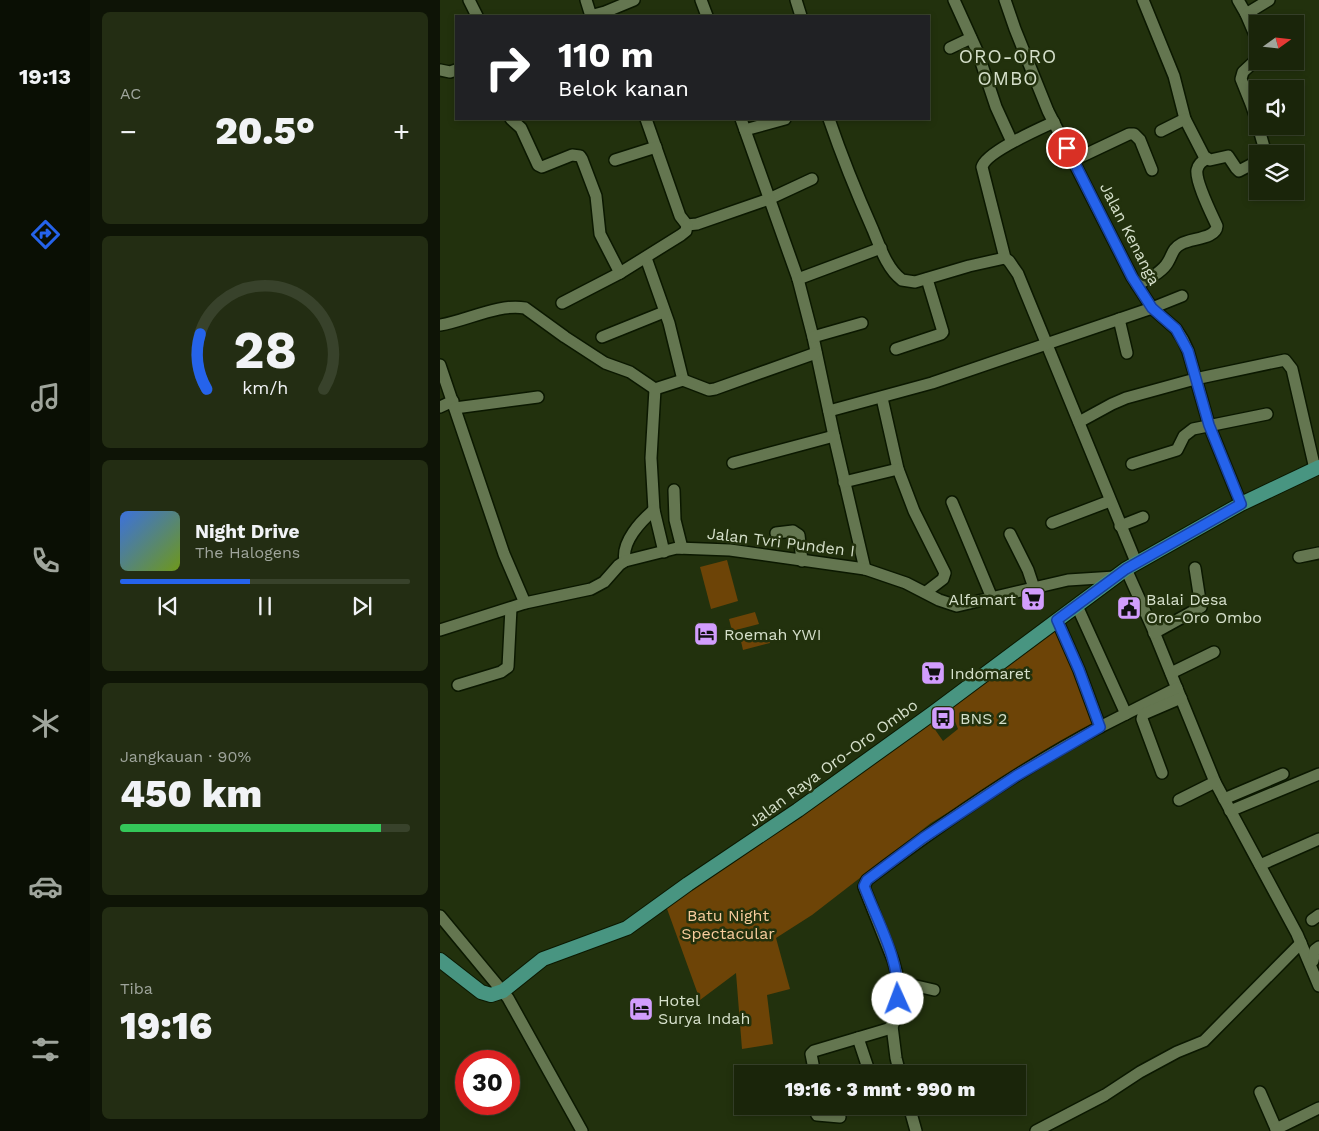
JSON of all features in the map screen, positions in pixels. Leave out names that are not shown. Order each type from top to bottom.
[{"type":"main road","name":"Jalan Raya Oro-Oro Ombo","points":[[503,991],[542,959],[626,928],[798,810],[1126,569],[1241,504],[1317,468]]},
{"type":"main road","points":[[440,960],[481,992],[490,995],[503,991]]},
{"type":"street","points":[[469,0],[476,15]]},
{"type":"street","points":[[586,0],[590,15]]},
{"type":"street","points":[[606,14],[634,0]]},
{"type":"street","points":[[701,0],[707,15]]},
{"type":"street","points":[[796,0],[801,15]]},
{"type":"street","points":[[954,0],[978,53],[996,107],[1012,142]]},
{"type":"street","name":"Jalan Kenanga","points":[[1005,0],[1018,38],[1054,122],[1137,285],[1152,308],[1176,329],[1183,340],[1188,351],[1209,425],[1241,504]]},
{"type":"street","points":[[1143,0],[1174,76],[1185,119],[1207,159]]},
{"type":"street","points":[[1238,0],[1249,21]]},
{"type":"street","points":[[1246,14],[1269,0]]},
{"type":"street","points":[[950,48],[971,38]]},
{"type":"street","points":[[1249,66],[1243,72],[1240,79],[1249,98]]},
{"type":"street","points":[[440,70],[450,72],[455,70]]},
{"type":"street","points":[[1160,131],[1185,119]]},
{"type":"street","points":[[513,120],[521,128],[538,164],[542,167],[572,155],[580,156],[596,196],[600,234],[620,273]]},
{"type":"street","points":[[562,303],[646,258],[686,231],[687,225],[680,216],[646,120]]},
{"type":"street","points":[[741,120],[798,278],[865,570]]},
{"type":"street","points":[[745,130],[781,120]]},
{"type":"street","points":[[829,120],[853,185],[881,248],[890,267],[902,280],[909,282],[927,279],[968,266],[1005,258]]},
{"type":"street","points":[[1054,122],[1012,142],[985,161],[982,167],[1005,258],[1018,274],[1079,422],[1120,526],[1126,569],[1215,782],[1301,943],[1319,986]]},
{"type":"street","points":[[1074,160],[1130,134],[1134,134],[1140,140],[1152,170]]},
{"type":"street","points":[[616,160],[656,147]]},
{"type":"street","points":[[1137,285],[1158,273],[1165,266],[1176,247],[1184,242],[1213,234],[1217,230],[1197,175],[1201,162],[1207,159],[1228,156],[1240,171],[1249,166]]},
{"type":"street","points":[[687,225],[697,224],[769,199],[812,178]]},
{"type":"street","points":[[798,278],[881,248]]},
{"type":"street","points":[[646,258],[664,312],[683,380]]},
{"type":"street","points":[[896,349],[941,334],[942,332],[927,279]]},
{"type":"street","points":[[829,411],[932,383],[1182,296]]},
{"type":"street","points":[[440,325],[503,309],[525,308],[605,363],[630,372],[655,389]]},
{"type":"street","points":[[602,337],[664,312]]},
{"type":"street","points":[[1119,319],[1127,353]]},
{"type":"street","points":[[813,337],[862,323]]},
{"type":"street","points":[[655,389],[683,380],[709,390],[715,389],[816,354]]},
{"type":"street","points":[[1079,422],[1119,401],[1195,379],[1280,360],[1288,362],[1292,369],[1317,468]]},
{"type":"street","points":[[440,365],[504,554],[525,604]]},
{"type":"street","points":[[655,389],[651,458],[654,510],[664,552]]},
{"type":"street","points":[[440,407],[538,397]]},
{"type":"street","points":[[882,398],[898,469],[914,511],[945,573],[943,579],[926,592]]},
{"type":"street","points":[[1132,464],[1177,450],[1187,432],[1209,425],[1267,414]]},
{"type":"street","points":[[733,464],[834,436]]},
{"type":"street","points":[[844,482],[898,469]]},
{"type":"street","points":[[674,490],[675,520],[682,548]]},
{"type":"street","points":[[1052,523],[1110,501]]},
{"type":"street","points":[[952,502],[992,598]]},
{"type":"street","points":[[440,630],[525,604],[599,586],[625,561],[625,550],[632,536],[643,520],[654,510]]},
{"type":"street","points":[[1120,526],[1143,517]]},
{"type":"street","points":[[776,533],[793,531],[798,535],[802,561]]},
{"type":"street","points":[[1010,534],[1028,570],[1034,588]]},
{"type":"street","name":"Jalan Tvri Punden I","points":[[625,561],[682,548],[730,550],[865,570],[906,583],[939,600],[957,606],[1126,569]]},
{"type":"street","points":[[1299,557],[1319,553]]},
{"type":"street","points":[[1154,633],[1201,608],[1195,568]]},
{"type":"street","points":[[1086,578],[1093,593]]},
{"type":"street","points":[[1077,606],[1126,714]]},
{"type":"street","points":[[458,685],[501,672],[508,667],[511,608]]},
{"type":"street","points":[[1057,620],[1079,670],[1100,727]]},
{"type":"street","points":[[1171,673],[1214,652]]},
{"type":"street","points":[[898,1065],[892,1026],[897,1017],[899,982],[893,960],[864,886],[867,880],[923,838],[1016,776],[1100,727],[1126,714],[1179,693]]},
{"type":"street","points":[[1162,773],[1142,719],[1143,715],[1179,693]]},
{"type":"street","points":[[1224,799],[1283,774]]},
{"type":"street","points":[[1230,811],[1319,774]]},
{"type":"street","points":[[1179,800],[1215,782]]},
{"type":"street","points":[[1260,865],[1319,840]]},
{"type":"street","points":[[440,916],[469,953],[503,991],[582,1131]]},
{"type":"street","points":[[1036,1131],[1105,1095],[1140,1072],[1177,1052],[1204,1041],[1301,943]]},
{"type":"street","points":[[1310,963],[1313,961],[1316,950],[1319,948]]},
{"type":"street","points":[[899,982],[934,990]]},
{"type":"street","points":[[813,1065],[811,1054],[814,1051],[892,1026]]},
{"type":"street","points":[[858,1038],[867,1065]]},
{"type":"street","points":[[1260,1092],[1276,1130],[1319,1108]]},
{"type":"street","points":[[817,1115],[840,1118]]},
{"type":"street","points":[[912,1115],[916,1131]]},
{"type":"green space","points":[[727,560],[738,601],[711,609],[700,567]]},
{"type":"green space","points":[[755,612],[759,624],[732,631],[729,619]]},
{"type":"green space","name":"Batu Night Spectacular","points":[[1058,629],[1095,725],[931,823],[812,915],[776,938],[790,989],[767,995],[773,1044],[742,1049],[736,973],[700,1000],[666,906],[733,863],[827,792],[929,721],[943,741],[958,729],[949,707]]},
{"type":"green space","points":[[766,630],[770,643],[743,650],[740,637]]},
{"type":"place","name":"Alfamart","points":[[1033,599]]},
{"type":"place","name":"Balai Desa Oro-Oro Ombo","points":[[1129,608]]},
{"type":"place","name":"Roemah YWI","points":[[706,634]]},
{"type":"place","name":"Indomaret","points":[[933,673]]},
{"type":"place","name":"BNS 2","points":[[943,718]]},
{"type":"place","name":"Hotel Surya Indah","points":[[641,1009]]},
{"type":"district","name":"ORO-ORO OMBO","points":[[1008,67]]},
{"type":"route","points":[[898,999],[899,982],[893,960],[864,886],[867,880],[923,838],[1016,776],[1100,727],[1079,670],[1057,620],[1136,562],[1241,504],[1209,425],[1188,351],[1183,340],[1176,329],[1152,308],[1144,297],[1067,148]]}]
